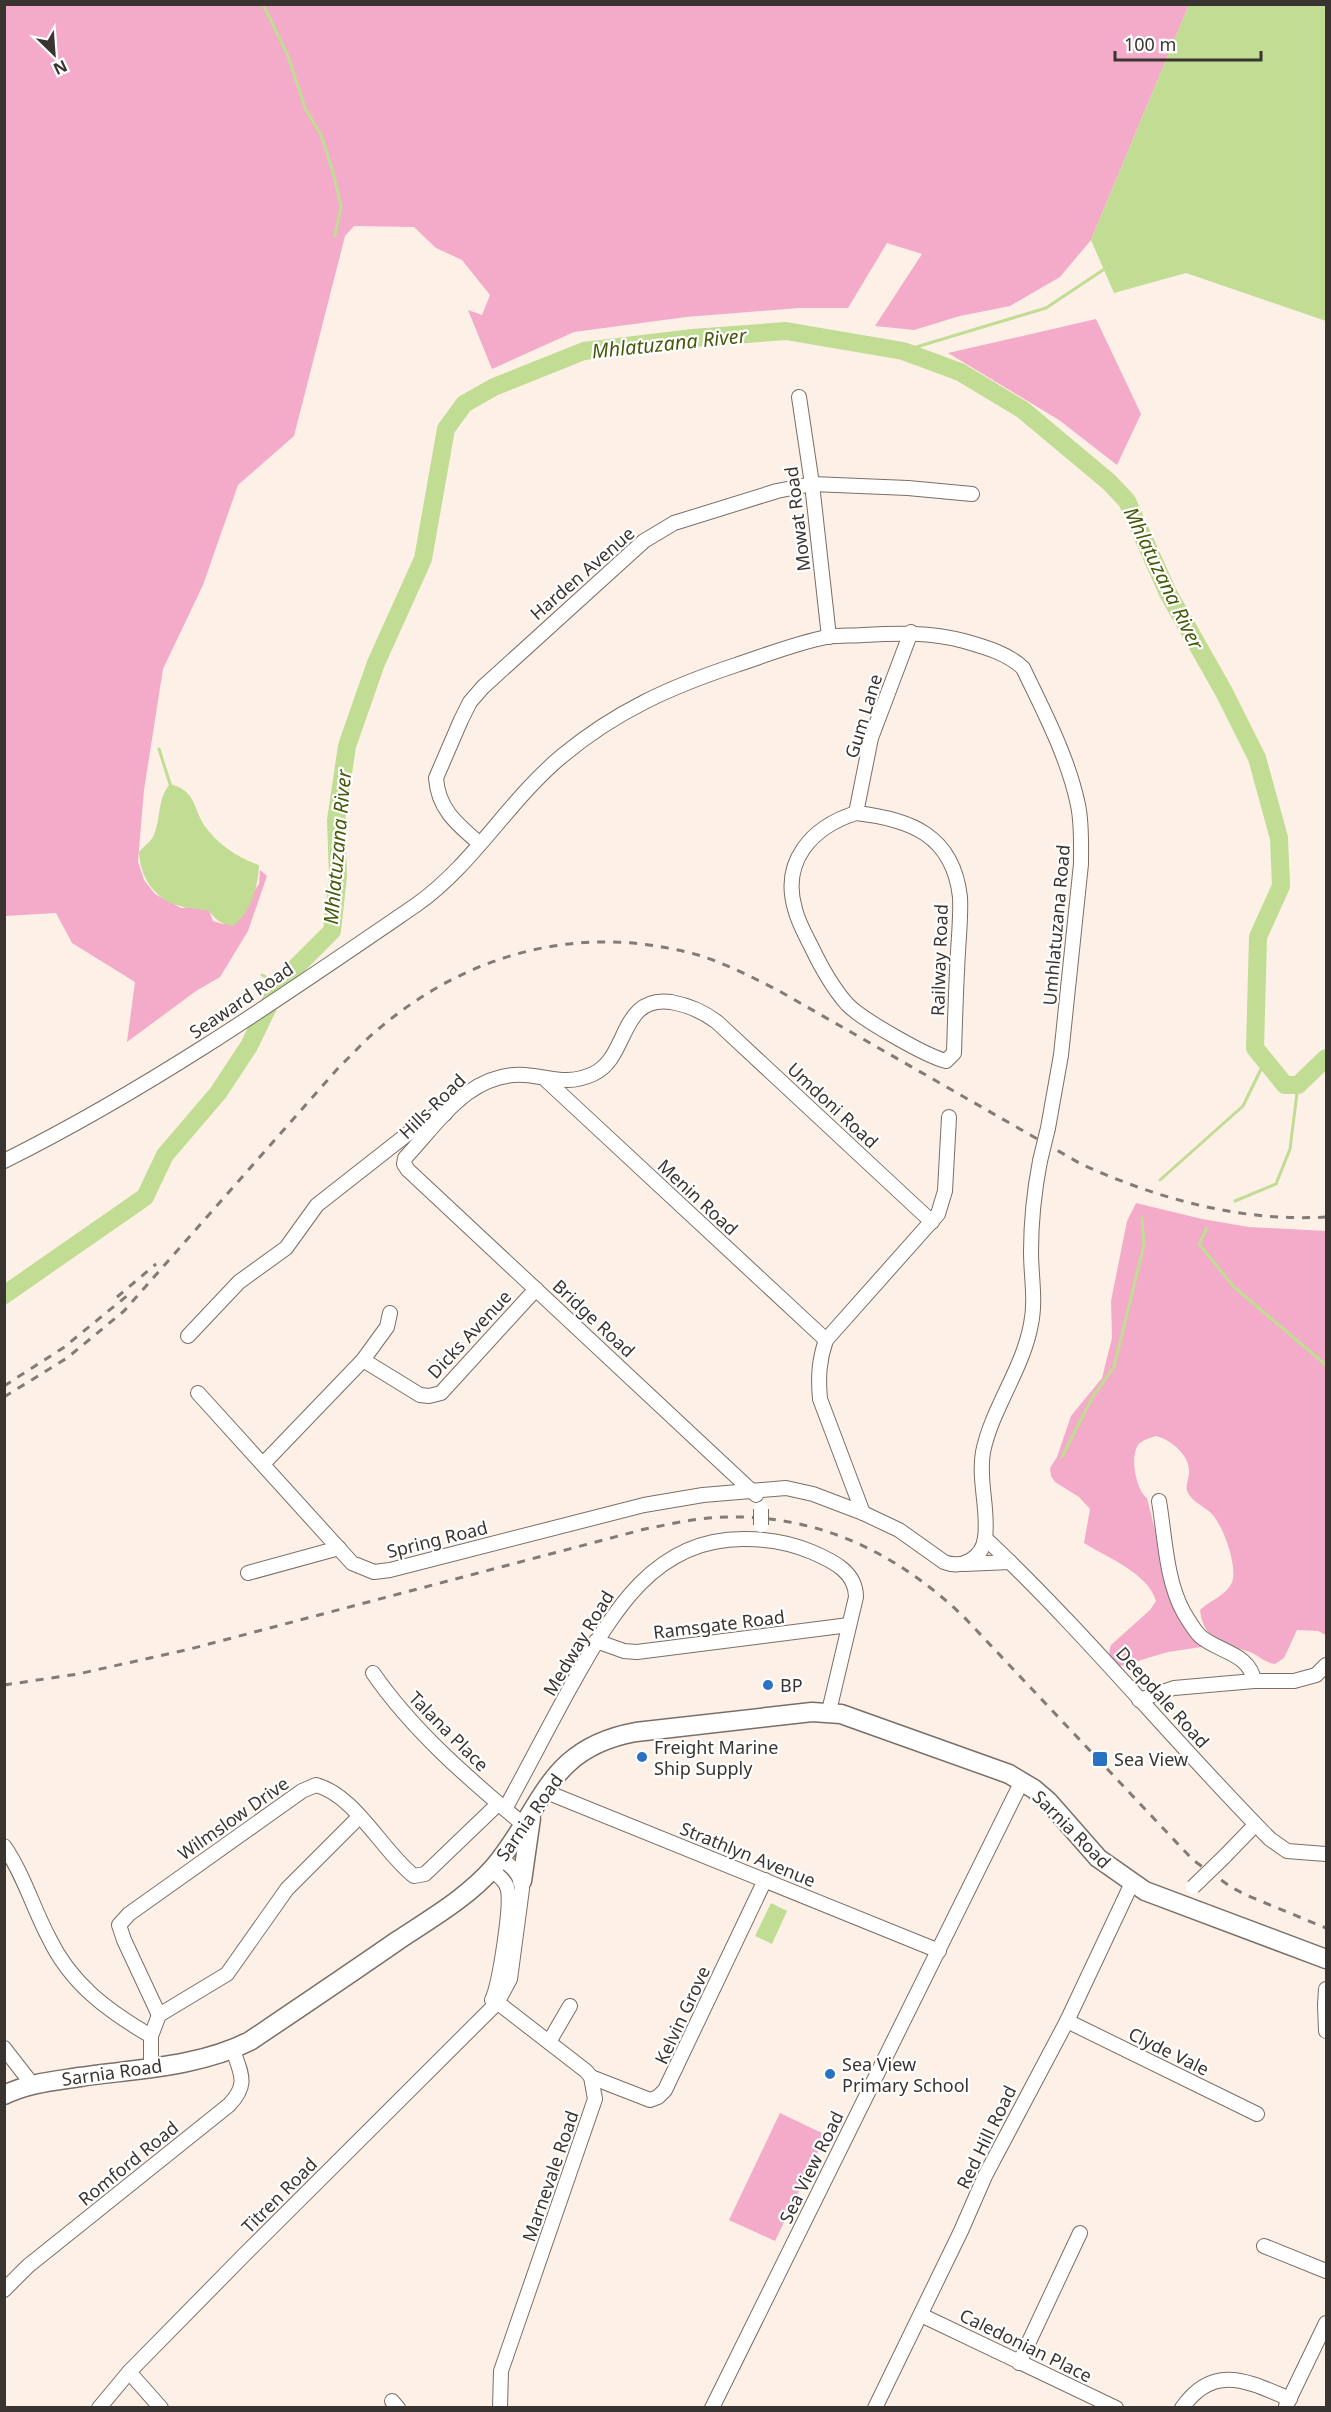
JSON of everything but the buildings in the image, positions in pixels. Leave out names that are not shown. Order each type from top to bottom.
[{"type":"main road","name":"Sarnia Road","points":[[4,2095],[32,2084],[199,2059],[233,2050],[268,2029],[467,1894],[497,1864],[544,1791],[566,1764],[591,1745],[620,1735],[829,1711],[1009,1774],[1022,1781],[1048,1802],[1098,1858],[1132,1883],[1158,1898],[1326,1959]]},
{"type":"main road","points":[[522,1881],[527,1819]]},
{"type":"street","name":"Mowat Road","points":[[799,397],[812,484],[829,637]]},
{"type":"street","name":"Harden Avenue","points":[[479,843],[448,815],[437,792],[436,778],[470,702],[483,687],[644,541],[674,523],[777,491],[812,484],[908,488],[972,494]]},
{"type":"street","name":"Umhlatuzana Road","points":[[479,843],[533,783],[561,757],[607,722],[640,702],[681,684],[792,646],[829,637],[911,632],[939,635],[974,644],[1015,661],[1023,668],[1070,774],[1082,833],[1081,864],[1061,1055],[1031,1219],[1034,1304],[1031,1326],[983,1452],[981,1471],[985,1538]]},
{"type":"street","name":"Gum Lane","points":[[856,813],[871,738],[911,632]]},
{"type":"street","name":"Railway Road","points":[[856,813],[883,816],[914,826],[934,840],[952,867],[960,898],[954,1053],[946,1061],[866,1020],[849,1006],[823,971],[798,919],[791,881],[798,855],[825,828],[840,818],[856,813]]},
{"type":"street","name":"Seaward Road","points":[[4,1161],[108,1105],[205,1045],[419,903],[464,863],[479,843]]},
{"type":"street","name":"Hills Road","points":[[408,1170],[404,1164],[405,1158],[472,1088],[498,1076],[527,1076],[546,1080],[582,1078],[601,1070],[611,1060],[632,1017],[656,1002],[681,1004],[709,1015]]},
{"type":"street","name":"Umdoni Road","points":[[709,1015],[932,1222]]},
{"type":"street","name":"Menin Road","points":[[546,1080],[826,1340]]},
{"type":"street","points":[[188,1336],[239,1282],[286,1248],[317,1205],[419,1125],[436,1115],[447,1114]]},
{"type":"street","points":[[863,1513],[820,1399],[818,1368],[826,1340],[938,1214],[945,1191],[949,1117]]},
{"type":"street","name":"Bridge Road","points":[[408,1170],[755,1492]]},
{"type":"street","name":"Dicks Avenue","points":[[363,1360],[420,1395],[429,1396],[441,1393],[536,1289]]},
{"type":"street","points":[[263,1464],[363,1360],[387,1327],[390,1313]]},
{"type":"street","name":"Spring Road","points":[[198,1394],[352,1563],[374,1572],[390,1570],[644,1505],[703,1495],[755,1492]]},
{"type":"street","points":[[761,1532],[761,1509],[755,1492],[786,1488],[813,1494],[863,1513],[899,1530],[944,1562],[951,1564],[1010,1562]]},
{"type":"street","points":[[1159,1501],[1169,1562],[1177,1597],[1184,1613],[1201,1636],[1246,1662],[1252,1670],[1254,1681]]},
{"type":"street","name":"Medway Road","points":[[502,1806],[596,1641],[628,1594],[648,1574],[671,1557],[701,1543],[761,1532],[784,1543],[813,1552],[852,1577],[856,1586],[856,1597],[829,1711]]},
{"type":"street","points":[[963,1564],[977,1555],[985,1538]]},
{"type":"street","name":"Deepdale Road","points":[[985,1538],[1088,1641],[1139,1700],[1270,1839],[1287,1851],[1326,1854]]},
{"type":"street","points":[[248,1573],[339,1548]]},
{"type":"street","name":"Ramsgate Road","points":[[596,1641],[624,1651],[637,1652],[849,1625]]},
{"type":"street","points":[[1139,1700],[1174,1688],[1305,1679],[1316,1675],[1326,1665]]},
{"type":"street","name":"Talana Place","points":[[373,1673],[398,1707],[502,1806]]},
{"type":"street","name":"Sea View Road","points":[[712,2408],[1022,1781]]},
{"type":"street","name":"Wilmslow Drive","points":[[159,2015],[119,1925],[129,1914],[309,1787],[316,1785],[330,1791],[359,1817],[414,1876],[425,1874],[502,1806]]},
{"type":"street","name":"Strathlyn Avenue","points":[[544,1791],[939,1951]]},
{"type":"street","points":[[502,1806],[527,1819]]},
{"type":"street","points":[[151,2067],[151,2036],[159,2015],[227,1974],[287,1888],[359,1817]]},
{"type":"street","points":[[1171,1902],[1192,1887],[1255,1825]]},
{"type":"street","points":[[4,1846],[27,1887],[49,1938],[70,1973],[97,2001],[151,2036]]},
{"type":"street","points":[[497,1864],[518,1873],[522,1881]]},
{"type":"street","name":"Titren Road","points":[[492,2004],[499,1978],[509,1896],[497,1864]]},
{"type":"street","name":"Kelvin Grove","points":[[591,2077],[650,2100],[658,2097],[665,2090],[765,1880]]},
{"type":"street","name":"Titren Road","points":[[99,2408],[129,2372],[492,2004],[510,1979],[522,1881]]},
{"type":"street","name":"Red Hill Road","points":[[874,2408],[961,2231],[985,2176],[1066,2021],[1132,1883]]},
{"type":"street","points":[[1326,1989],[1326,2031]]},
{"type":"street","points":[[492,2004],[549,2042],[591,2077]]},
{"type":"street","points":[[549,2042],[570,2006]]},
{"type":"street","name":"Clyde Vale","points":[[1066,2021],[1257,2114]]},
{"type":"street","points":[[4,2048],[32,2084]]},
{"type":"street","name":"Romford Road","points":[[4,2290],[28,2266],[236,2098],[243,2084],[233,2050]]},
{"type":"street","name":"Marnevale Road","points":[[500,2408],[501,2371],[592,2112],[595,2099],[591,2077]]},
{"type":"street","points":[[1019,2363],[1080,2233]]},
{"type":"street","points":[[1264,2246],[1326,2271]]},
{"type":"street","name":"Caledonian Place","points":[[921,2314],[1116,2408]]},
{"type":"street","points":[[1182,2408],[1196,2392],[1208,2385],[1235,2378],[1288,2403],[1326,2323]]},
{"type":"street","points":[[129,2372],[161,2408]]},
{"type":"shaded area","points":[[4,5],[1189,5],[1091,240],[1060,277],[1010,306],[960,316],[914,330],[875,326],[922,254],[887,243],[848,308],[799,308],[686,317],[574,332],[492,369],[468,310],[482,315],[490,295],[462,260],[436,248],[414,227],[354,226],[345,236],[294,436],[238,485],[203,585],[163,669],[144,790],[138,861],[144,880],[155,894],[181,908],[198,906],[209,910],[213,921],[223,924],[233,921],[259,884],[260,870],[267,876],[248,931],[220,977],[196,991],[127,1042],[135,982],[72,943],[56,913],[5,916]]},
{"type":"shaded area","points":[[1189,5],[1326,5],[1326,321],[1186,273],[1114,293],[1091,240]]},
{"type":"shaded area","points":[[1096,319],[1141,414],[1117,465],[1059,420],[948,353]]},
{"type":"shaded area","points":[[170,784],[189,795],[204,825],[222,844],[243,858],[259,865],[257,882],[249,906],[245,914],[233,926],[219,921],[209,911],[184,907],[163,899],[150,886],[142,870],[139,852],[153,837],[163,796]]},
{"type":"shaded area","points":[[1136,1203],[1202,1219],[1249,1227],[1326,1231],[1326,1635],[1318,1631],[1297,1630],[1284,1658],[1275,1664],[1217,1640],[1206,1629],[1202,1621],[1200,1610],[1231,1585],[1233,1563],[1228,1545],[1216,1520],[1188,1493],[1188,1464],[1173,1444],[1156,1436],[1139,1444],[1134,1456],[1135,1472],[1140,1488],[1147,1498],[1161,1554],[1208,1646],[1168,1652],[1121,1666],[1112,1661],[1109,1652],[1111,1645],[1150,1610],[1156,1601],[1152,1591],[1136,1574],[1084,1543],[1090,1509],[1079,1497],[1055,1482],[1051,1476],[1050,1468],[1057,1457],[1071,1416],[1102,1378],[1112,1338],[1111,1301],[1127,1221]]},
{"type":"shaded area","points":[[771,1903],[787,1911],[772,1944],[755,1936]]},
{"type":"shaded area","points":[[780,2113],[826,2135],[775,2241],[729,2220]]},
{"type":"waterway","points":[[263,4],[288,56],[305,108],[321,135],[333,172],[341,206],[335,236]]},
{"type":"waterway","points":[[903,351],[1046,308],[1103,270]]},
{"type":"waterway","name":"Mhlatuzana River","points":[[4,1295],[145,1197],[165,1155],[218,1093],[249,1046],[279,984],[332,931],[338,876],[336,820],[347,746],[376,663],[423,559],[446,429],[464,404],[494,387],[584,351],[693,338],[786,331],[903,351],[960,372],[1023,410],[1109,482],[1127,501],[1168,593],[1224,692],[1257,758],[1279,838],[1281,886],[1258,937],[1255,1048],[1285,1085],[1298,1085],[1326,1058]]},
{"type":"waterway","points":[[159,749],[171,787]]},
{"type":"waterway","points":[[262,975],[279,984]]},
{"type":"waterway","points":[[1160,1180],[1243,1106],[1265,1061]]},
{"type":"waterway","points":[[1235,1201],[1276,1184],[1290,1149],[1298,1085]]},
{"type":"waterway","points":[[1062,1457],[1092,1398],[1114,1367],[1144,1245],[1142,1218]]},
{"type":"waterway","points":[[1207,1228],[1199,1244],[1234,1287],[1326,1365]]},
{"type":"railway","points":[[4,1397],[67,1358],[124,1311],[339,1067],[375,1032],[410,1005],[447,982],[486,964],[526,952],[568,944],[611,942],[654,946],[698,955],[730,967],[781,992],[1081,1164],[1140,1188],[1200,1206],[1231,1212],[1294,1218],[1326,1217]]},
{"type":"railway","points":[[117,1297],[156,1264]]},
{"type":"railway","points":[[4,1386],[63,1348],[128,1295]]},
{"type":"railway","points":[[4,1685],[78,1674],[190,1649],[645,1529],[709,1518],[746,1517],[781,1521],[815,1528],[847,1539],[878,1554],[937,1593],[964,1617],[1193,1860],[1246,1895],[1326,1928]]},
{"type":"place","name":"BP","points":[[768,1685]]},
{"type":"place","name":"Freight Marine Ship Supply","points":[[642,1757]]},
{"type":"place","name":"Sea View","points":[[1100,1759]]},
{"type":"place","name":"Sea View Primary School","points":[[830,2074]]}]
